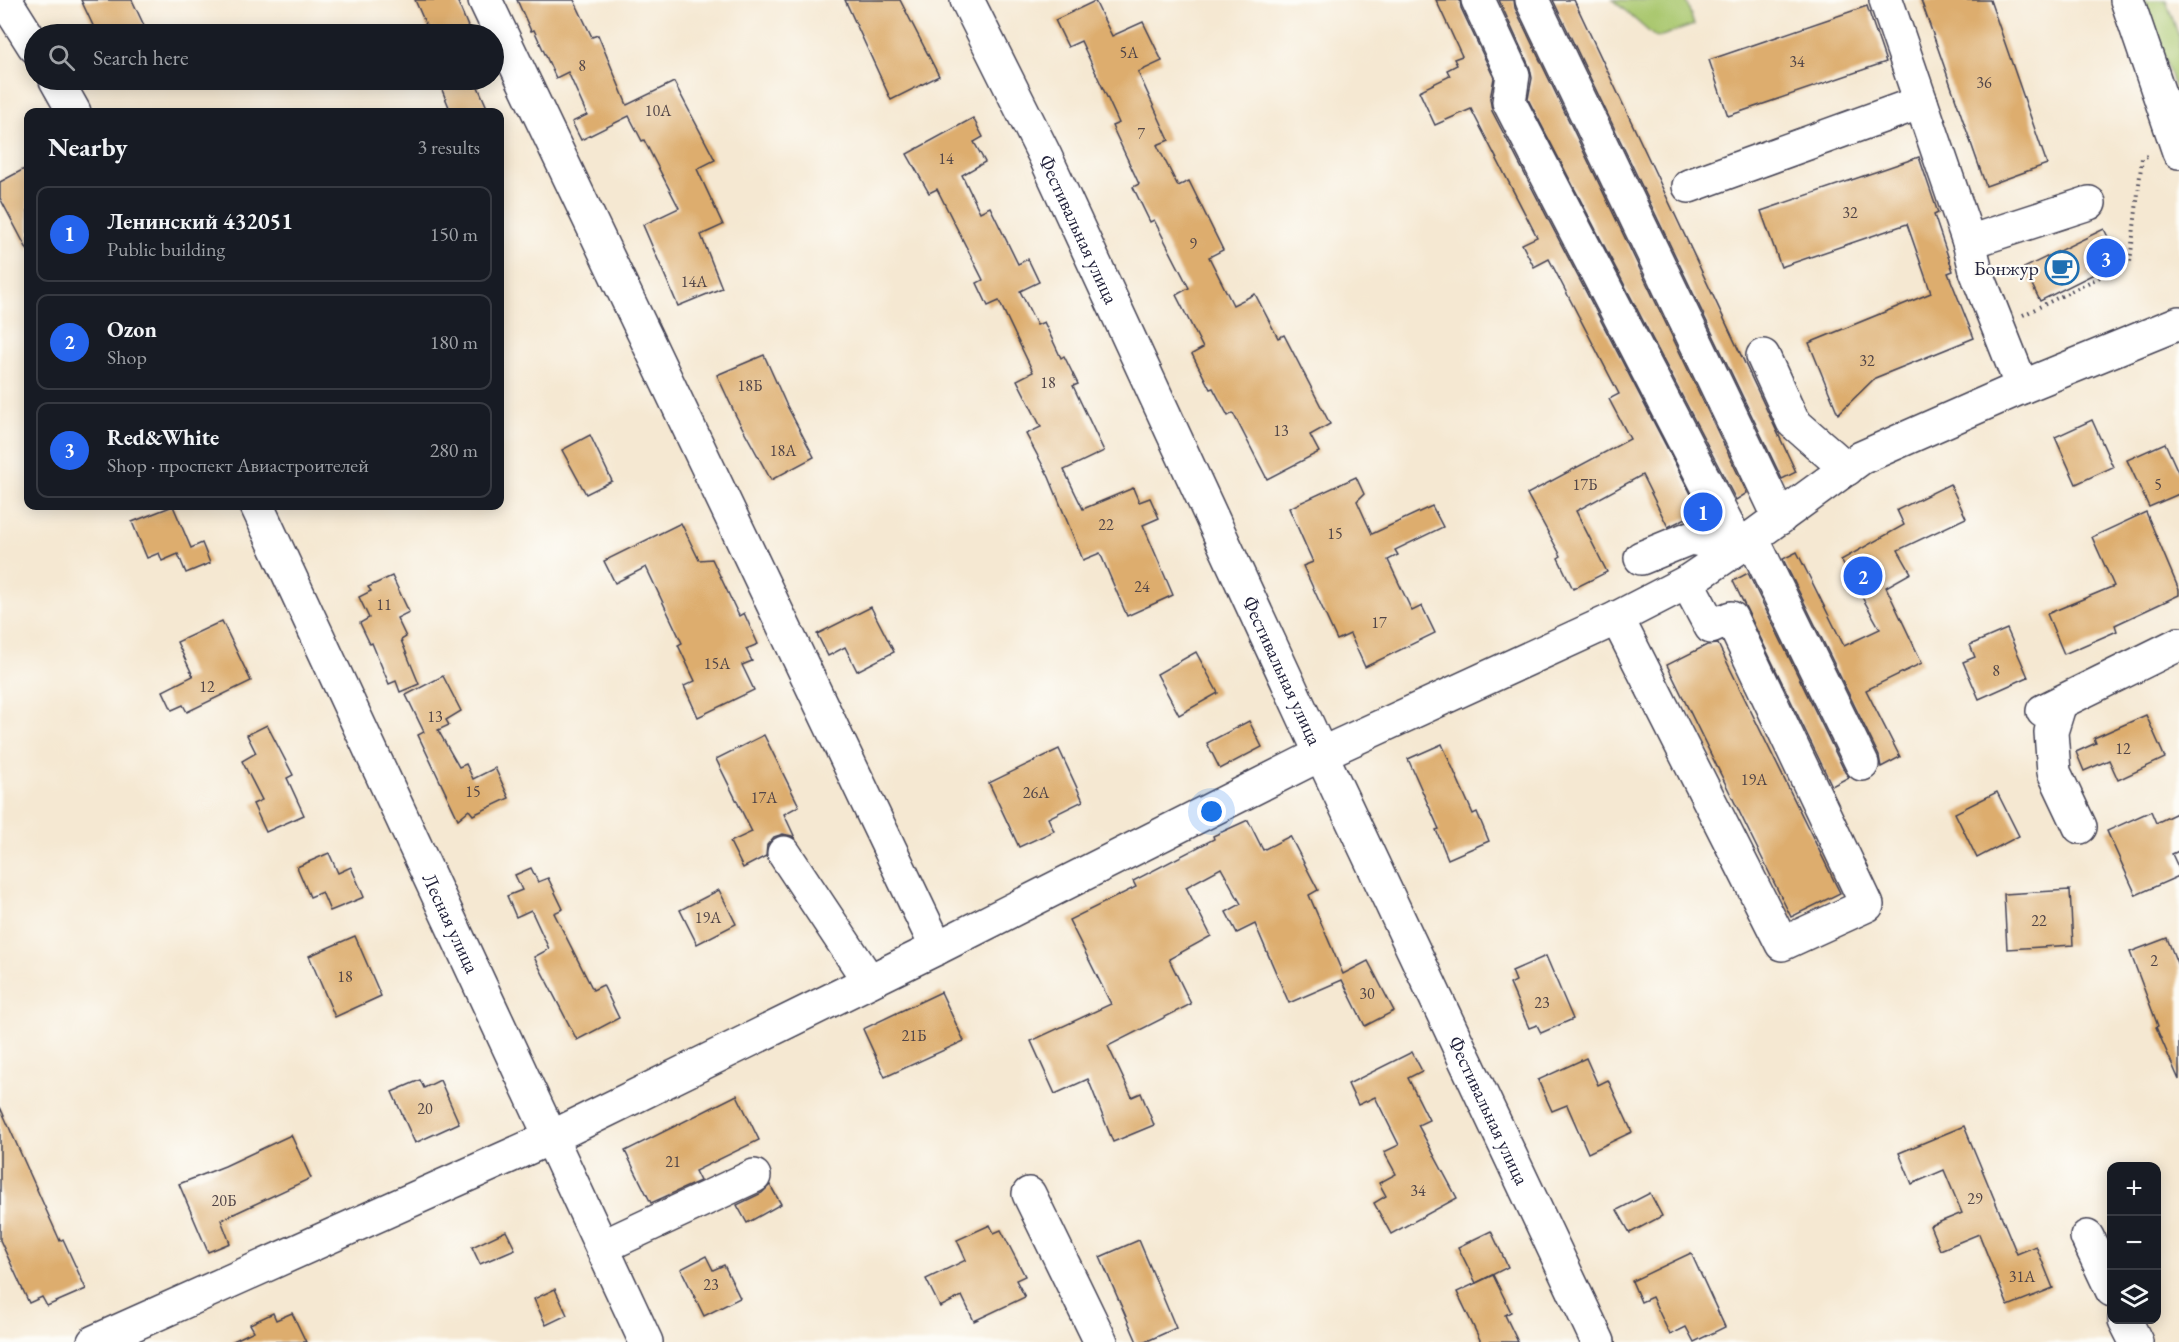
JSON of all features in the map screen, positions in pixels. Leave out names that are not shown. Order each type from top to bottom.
[{"type":"street","points":[[5,0],[24,30]]},
{"type":"street","points":[[484,0],[495,24]]},
{"type":"street","name":"Фестивальная улица","points":[[967,0],[1045,156],[1321,754],[1598,1342]]},
{"type":"street","points":[[1478,0],[1513,75],[1509,102],[1862,764]]},
{"type":"street","points":[[1532,0],[1780,518]]},
{"type":"street","points":[[1886,0],[1969,242],[1976,271],[2022,387]]},
{"type":"street","points":[[2127,0],[2178,149]]},
{"type":"street","points":[[504,42],[937,948]]},
{"type":"street","points":[[62,90],[72,108]]},
{"type":"street","points":[[1689,186],[1921,102]]},
{"type":"street","points":[[1969,242],[2089,203]]},
{"type":"street","points":[[94,1342],[550,1138],[937,948],[1321,754],[1617,618],[1687,582],[1745,543],[1861,458],[2174,319]]},
{"type":"street","points":[[1763,356],[1793,422],[1847,469]]},
{"type":"street","name":"Лесная улица","points":[[259,510],[646,1342]]},
{"type":"street","points":[[1641,558],[1690,538],[1745,543]]},
{"type":"street","points":[[1617,618],[1782,944],[1867,905],[1731,618],[1711,627],[1687,582]]},
{"type":"street","points":[[2080,827],[2054,772],[2051,707],[2179,644]]},
{"type":"street","points":[[784,853],[869,981]]},
{"type":"street","points":[[602,1247],[754,1176]]},
{"type":"street","points":[[1029,1194],[1101,1342]]},
{"type":"street","points":[[2087,1237],[2107,1279]]},
{"type":"street","points":[[2127,1324],[2136,1342]]},
{"type":"path","points":[[1997,327],[2130,262],[2142,158],[2178,149]]},
{"type":"green space","points":[[1613,0],[1686,0],[1694,25],[1656,38]]},
{"type":"green space","points":[[2144,0],[2166,0],[2179,37],[2179,101]]},
{"type":"building","points":[[81,0],[132,0],[143,24],[92,24]]},
{"type":"building","points":[[415,0],[457,0],[467,24],[426,24]]},
{"type":"building","points":[[517,0],[574,0],[592,37],[598,35],[627,105],[674,82],[715,160],[697,169],[723,225],[701,235],[722,288],[678,306],[643,225],[679,208],[644,140],[642,141],[629,116],[581,140],[572,122],[587,115],[568,72],[556,78]]},
{"type":"building","points":[[845,0],[900,0],[939,76],[891,100]]},
{"type":"building","points":[[1436,0],[1460,0],[1461,8],[1494,78],[1490,99],[1492,111],[1704,519],[1687,520],[1686,518],[1668,527],[1642,475],[1576,511],[1607,572],[1573,589],[1558,558],[1561,556],[1527,494],[1630,439],[1609,399],[1619,394],[1549,259],[1534,267],[1522,244],[1537,237],[1471,109],[1435,125],[1419,91],[1450,76],[1447,70],[1457,65],[1454,59],[1462,56]]},
{"type":"building","points":[[1499,0],[1514,0],[1515,8],[1747,493],[1736,500],[1528,99],[1532,78],[1530,68]]},
{"type":"building","points":[[1553,0],[1574,0],[1796,472],[1782,479]]},
{"type":"building","points":[[1921,0],[1990,0],[2047,164],[1986,186]]},
{"type":"building","points":[[1095,1],[1112,36],[1143,22],[1162,61],[1138,72],[1169,140],[1157,145],[1178,186],[1189,181],[1223,250],[1209,257],[1233,305],[1255,294],[1278,338],[1284,335],[1330,424],[1310,435],[1319,452],[1267,479],[1233,413],[1228,416],[1213,388],[1210,389],[1192,354],[1203,348],[1176,295],[1189,288],[1154,220],[1150,222],[1133,187],[1139,184],[1112,126],[1119,123],[1081,41],[1068,47],[1055,20]]},
{"type":"building","points":[[1867,6],[1886,62],[1728,116],[1709,60]]},
{"type":"building","points":[[442,90],[479,90],[487,108],[449,108]]},
{"type":"building","points":[[973,118],[983,137],[974,142],[985,162],[962,175],[980,212],[990,207],[1018,264],[1028,259],[1039,282],[1020,291],[1037,325],[1044,322],[1061,358],[1064,356],[1078,384],[1073,386],[1104,451],[1064,470],[1083,509],[1133,488],[1139,502],[1150,498],[1159,518],[1143,525],[1173,595],[1127,616],[1100,553],[1083,560],[1049,477],[1026,434],[1041,427],[1017,380],[1033,372],[999,301],[988,306],[977,283],[983,280],[937,189],[929,193],[907,154]]},
{"type":"building","points":[[1919,157],[1938,213],[1934,215],[1953,271],[1948,273],[1974,338],[1875,378],[1838,414],[1809,343],[1931,293],[1907,224],[1781,267],[1761,211]]},
{"type":"building","points":[[24,169],[24,243],[0,198],[0,182]]},
{"type":"building","points":[[2104,229],[2120,261],[2040,301],[2024,268]]},
{"type":"building","points":[[764,355],[786,404],[814,457],[771,480],[736,416],[717,375]]},
{"type":"building","points":[[2092,420],[2113,467],[2076,484],[2055,437]]},
{"type":"building","points":[[590,435],[612,481],[586,494],[562,450]]},
{"type":"building","points":[[2165,443],[2179,474],[2179,494],[2149,507],[2127,460]]},
{"type":"building","points":[[1356,477],[1364,494],[1357,501],[1372,534],[1432,506],[1443,527],[1395,550],[1398,555],[1388,560],[1412,611],[1422,606],[1435,633],[1365,667],[1350,634],[1337,640],[1303,566],[1313,562],[1289,508]]},
{"type":"building","points":[[1950,484],[1966,518],[1898,550],[1911,573],[1886,587],[1922,663],[1866,690],[1900,757],[1881,767],[1879,756],[1783,559],[1797,552],[1844,646],[1880,629],[1841,560],[1904,525],[1897,510]]},
{"type":"building","points":[[163,510],[175,510],[191,548],[202,543],[210,563],[186,573],[178,554],[162,561],[159,553],[147,558],[132,522]]},
{"type":"building","points":[[2146,512],[2179,590],[2179,595],[2115,625],[2117,631],[2064,654],[2047,614],[2114,586],[2092,537]]},
{"type":"building","points":[[681,523],[699,560],[712,559],[739,616],[744,613],[758,644],[746,649],[752,661],[742,665],[754,690],[698,717],[684,686],[695,681],[678,645],[682,643],[646,567],[615,583],[604,561]]},
{"type":"building","points":[[1748,573],[1849,777],[1832,786],[1733,581]]},
{"type":"building","points":[[392,576],[409,612],[397,618],[406,637],[401,640],[419,684],[400,692],[396,681],[389,684],[372,643],[370,644],[360,623],[369,618],[359,597],[371,591],[368,587]]},
{"type":"building","points":[[871,607],[894,652],[857,671],[845,647],[828,656],[817,634]]},
{"type":"building","points":[[222,621],[251,681],[187,712],[183,705],[172,710],[163,691],[193,676],[177,642]]},
{"type":"building","points":[[2007,629],[2028,677],[1979,699],[1963,662],[1975,657],[1970,645]]},
{"type":"building","points":[[1718,644],[1840,893],[1791,917],[1667,665],[1707,645]]},
{"type":"building","points":[[1196,652],[1218,693],[1179,715],[1157,674]]},
{"type":"building","points":[[443,676],[461,711],[446,720],[449,725],[438,730],[459,767],[466,764],[473,779],[495,768],[509,798],[473,815],[469,810],[458,819],[418,735],[424,732],[406,695]]},
{"type":"building","points":[[2146,715],[2165,758],[2118,780],[2109,760],[2084,771],[2076,752],[2096,743],[2094,738]]},
{"type":"building","points":[[1249,721],[1262,747],[1220,769],[1207,743]]},
{"type":"building","points":[[267,725],[293,775],[287,778],[304,815],[266,832],[253,804],[262,800],[242,761],[256,753],[247,735]]},
{"type":"building","points":[[764,735],[799,806],[784,814],[796,840],[792,836],[783,834],[774,837],[767,845],[766,856],[743,868],[730,842],[752,832],[716,759]]},
{"type":"building","points":[[1442,744],[1473,814],[1477,812],[1489,841],[1448,859],[1436,830],[1439,829],[1408,759]]},
{"type":"building","points":[[1059,749],[1083,801],[1048,818],[1054,831],[1019,847],[989,783]]},
{"type":"building","points":[[1997,792],[2019,836],[1977,858],[1955,813]]},
{"type":"building","points":[[2151,811],[2156,823],[2179,812],[2179,851],[2172,854],[2179,869],[2179,876],[2136,895],[2107,831]]},
{"type":"building","points":[[1248,820],[1263,850],[1290,836],[1318,890],[1309,895],[1343,974],[1368,961],[1394,1011],[1365,1026],[1342,980],[1289,1003],[1255,924],[1237,933],[1226,912],[1241,904],[1221,868],[1186,887],[1211,936],[1169,959],[1191,1004],[1108,1046],[1132,1097],[1141,1093],[1154,1125],[1113,1142],[1088,1079],[1055,1094],[1031,1041],[1111,1004],[1069,920],[1136,887],[1133,881],[1214,839],[1213,836]]},
{"type":"building","points":[[329,853],[338,873],[351,867],[364,897],[330,911],[322,892],[310,897],[297,867]]},
{"type":"building","points":[[531,868],[538,882],[548,878],[563,909],[554,913],[593,990],[603,985],[619,1018],[577,1040],[534,957],[549,949],[531,910],[516,917],[507,896],[522,890],[515,875]]},
{"type":"building","points":[[719,890],[736,924],[697,944],[680,910]]},
{"type":"building","points":[[2070,890],[2073,945],[2007,949],[2004,894]]},
{"type":"building","points":[[355,936],[381,996],[335,1017],[309,956]]},
{"type":"building","points":[[2167,938],[2179,968],[2179,1080],[2156,1027],[2158,1026],[2130,952]]},
{"type":"building","points":[[1546,956],[1573,1019],[1541,1033],[1537,1025],[1529,1028],[1510,984],[1516,981],[1512,971]]},
{"type":"building","points":[[941,992],[964,1041],[885,1077],[863,1029]]},
{"type":"building","points":[[1412,1052],[1422,1071],[1408,1078],[1429,1120],[1418,1125],[1457,1198],[1391,1234],[1374,1203],[1386,1196],[1379,1183],[1396,1174],[1384,1152],[1399,1145],[1375,1097],[1358,1105],[1348,1084]]},
{"type":"building","points":[[1586,1058],[1598,1085],[1608,1080],[1632,1132],[1588,1153],[1567,1105],[1552,1111],[1538,1080]]},
{"type":"building","points":[[420,1080],[424,1088],[440,1080],[459,1123],[415,1143],[392,1092]]},
{"type":"building","points":[[737,1095],[759,1140],[695,1171],[700,1181],[651,1203],[625,1151]]},
{"type":"building","points":[[0,1107],[60,1241],[63,1239],[86,1289],[47,1306],[42,1297],[29,1303],[0,1240]]},
{"type":"building","points":[[1964,1126],[2017,1254],[2036,1246],[2053,1288],[2008,1306],[1979,1234],[1940,1250],[1930,1226],[1962,1213],[1944,1170],[1912,1184],[1899,1153]]},
{"type":"building","points":[[291,1135],[311,1178],[221,1220],[230,1243],[208,1252],[179,1184],[225,1166]]},
{"type":"building","points":[[770,1185],[781,1204],[747,1223],[737,1205],[762,1193]]},
{"type":"building","points":[[1650,1193],[1662,1216],[1630,1233],[1617,1210]]},
{"type":"building","points":[[990,1225],[994,1233],[1001,1230],[1025,1276],[1016,1280],[1025,1297],[974,1321],[962,1296],[940,1307],[926,1279],[966,1260],[957,1240]]},
{"type":"building","points":[[506,1231],[515,1249],[480,1264],[472,1247]]},
{"type":"building","points":[[1491,1231],[1508,1267],[1476,1283],[1458,1247]]},
{"type":"building","points":[[1139,1240],[1176,1328],[1145,1342],[1137,1342],[1100,1257]]},
{"type":"building","points":[[1691,1253],[1725,1327],[1694,1342],[1686,1327],[1670,1335],[1652,1297],[1641,1302],[1632,1281]]},
{"type":"building","points":[[706,1256],[713,1270],[724,1265],[740,1298],[704,1316],[681,1269]]},
{"type":"building","points":[[1493,1275],[1511,1312],[1505,1315],[1518,1342],[1481,1342],[1457,1292]]},
{"type":"building","points":[[555,1289],[567,1315],[546,1325],[534,1299]]},
{"type":"building","points":[[273,1313],[276,1320],[292,1313],[306,1342],[231,1342],[254,1331],[250,1324]]},
{"type":"place","name":"Red&White","points":[[2106,258]]},
{"type":"place","name":"Бонжур","points":[[2062,268]]},
{"type":"place","name":"Ленинский 432051","points":[[1703,512]]},
{"type":"place","name":"Ozon","points":[[1863,576]]}]
